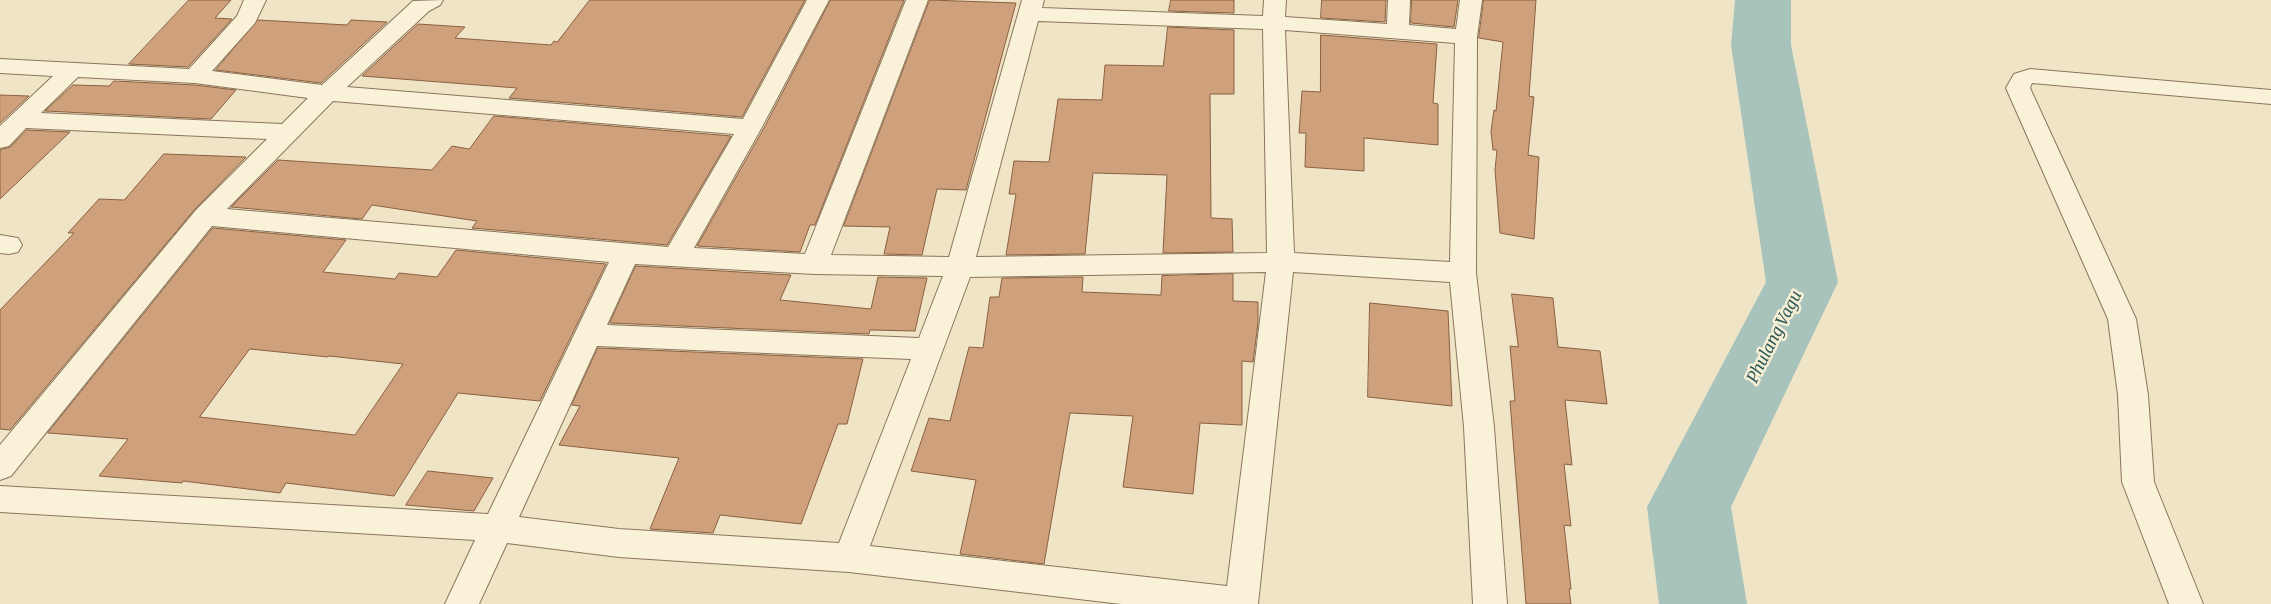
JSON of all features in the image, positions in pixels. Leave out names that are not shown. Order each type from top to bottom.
[{"type":"street","points":[[195,76],[247,18],[255,0]]},
{"type":"street","points":[[0,466],[205,216],[327,93],[421,6],[432,0]]},
{"type":"street","points":[[676,256],[750,127],[818,0]]},
{"type":"street","points":[[814,264],[917,0]]},
{"type":"street","points":[[1398,30],[1399,0]]},
{"type":"street","points":[[1470,0],[1466,37],[1463,273],[1479,426],[1490,604]]},
{"type":"street","points":[[849,558],[960,267],[1031,7],[1275,12],[1398,30],[1466,37]]},
{"type":"street","points":[[0,499],[497,528],[619,543],[849,558],[1241,604],[1281,262],[1275,12]]},
{"type":"street","points":[[0,66],[195,76],[327,93],[750,127]]},
{"type":"street","points":[[0,140],[70,71]]},
{"type":"street","points":[[2186,604],[2138,482],[2133,395],[2122,319],[2018,88],[2022,79],[2030,76],[2271,98]]},
{"type":"street","points":[[20,120],[288,132]]},
{"type":"street","points":[[205,216],[626,254],[814,264],[960,267],[1281,262],[1463,273]]},
{"type":"street","points":[[462,604],[626,254]]},
{"type":"street","points":[[588,335],[928,350]]},
{"type":"building","points":[[189,0],[231,0],[215,18],[232,19],[188,67],[129,64]]},
{"type":"building","points":[[590,0],[805,0],[742,117],[509,98],[517,88],[362,76],[418,24],[465,27],[455,38],[551,45],[554,41],[557,42]]},
{"type":"building","points":[[831,0],[904,0],[815,225],[810,225],[800,252],[697,246],[764,128]]},
{"type":"building","points":[[930,0],[1016,3],[966,190],[937,189],[922,255],[884,254],[890,227],[844,226]]},
{"type":"building","points":[[1171,0],[1234,0],[1234,13],[1169,11]]},
{"type":"building","points":[[1322,0],[1386,0],[1385,22],[1321,18]]},
{"type":"building","points":[[1412,0],[1458,0],[1454,27],[1411,23]]},
{"type":"building","points":[[1484,0],[1536,0],[1529,96],[1534,97],[1528,155],[1539,157],[1534,239],[1500,233],[1495,170],[1497,150],[1493,150],[1491,131],[1494,110],[1496,111],[1503,42],[1479,38]]},
{"type":"building","points":[[258,20],[347,25],[351,20],[387,22],[321,83],[216,70]]},
{"type":"building","points":[[1168,27],[1234,30],[1234,94],[1210,94],[1211,218],[1232,219],[1233,252],[1163,253],[1167,175],[1093,173],[1085,254],[1006,255],[1016,194],[1009,194],[1014,161],[1049,162],[1058,99],[1102,100],[1105,65],[1163,66]]},
{"type":"building","points":[[1321,35],[1437,44],[1433,103],[1438,104],[1438,145],[1364,138],[1364,171],[1305,167],[1306,133],[1299,133],[1302,91],[1320,92]]},
{"type":"building","points":[[114,81],[195,85],[236,90],[211,119],[45,111],[73,85],[109,86]]},
{"type":"building","points":[[0,95],[29,96],[0,123]]},
{"type":"building","points":[[494,116],[731,136],[667,245],[472,228],[477,221],[372,205],[362,219],[231,207],[278,160],[432,170],[452,146],[469,149]]},
{"type":"building","points":[[27,130],[70,132],[0,199],[0,150],[10,147]]},
{"type":"building","points":[[164,154],[246,157],[195,209],[10,430],[0,429],[0,310],[74,233],[68,233],[99,199],[124,200]]},
{"type":"building","points":[[213,228],[346,240],[323,272],[395,279],[399,273],[437,277],[456,250],[606,264],[540,401],[458,393],[394,496],[286,483],[280,493],[183,481],[182,483],[99,476],[128,439],[48,433]],"holes":[[[250,349],[403,364],[355,435],[200,417]]]},
{"type":"building","points":[[636,266],[791,275],[780,300],[871,309],[878,277],[927,278],[915,331],[870,330],[869,334],[610,323]]},
{"type":"building","points":[[1233,274],[1233,301],[1258,302],[1258,323],[1253,362],[1242,361],[1242,425],[1200,423],[1193,494],[1123,487],[1133,416],[1070,413],[1044,564],[960,554],[976,480],[911,471],[929,418],[950,421],[969,347],[983,348],[990,297],[999,297],[1002,278],[1083,277],[1082,292],[1161,295],[1162,276]]},
{"type":"building","points":[[1512,294],[1553,298],[1558,347],[1600,351],[1607,404],[1565,400],[1572,465],[1564,464],[1571,526],[1564,525],[1571,604],[1526,604],[1510,401],[1515,401],[1510,346],[1518,347]]},
{"type":"building","points":[[1370,303],[1448,311],[1452,406],[1368,397]]},
{"type":"building","points":[[598,348],[863,359],[847,424],[838,424],[801,524],[720,515],[713,533],[650,529],[679,458],[559,445],[580,406],[572,405]]},
{"type":"building","points":[[428,471],[493,478],[474,511],[406,505]]},
{"type":"waterway","name":"Phulang Vagu","points":[[1703,604],[1689,507],[1802,282],[1761,45],[1763,0]]}]
